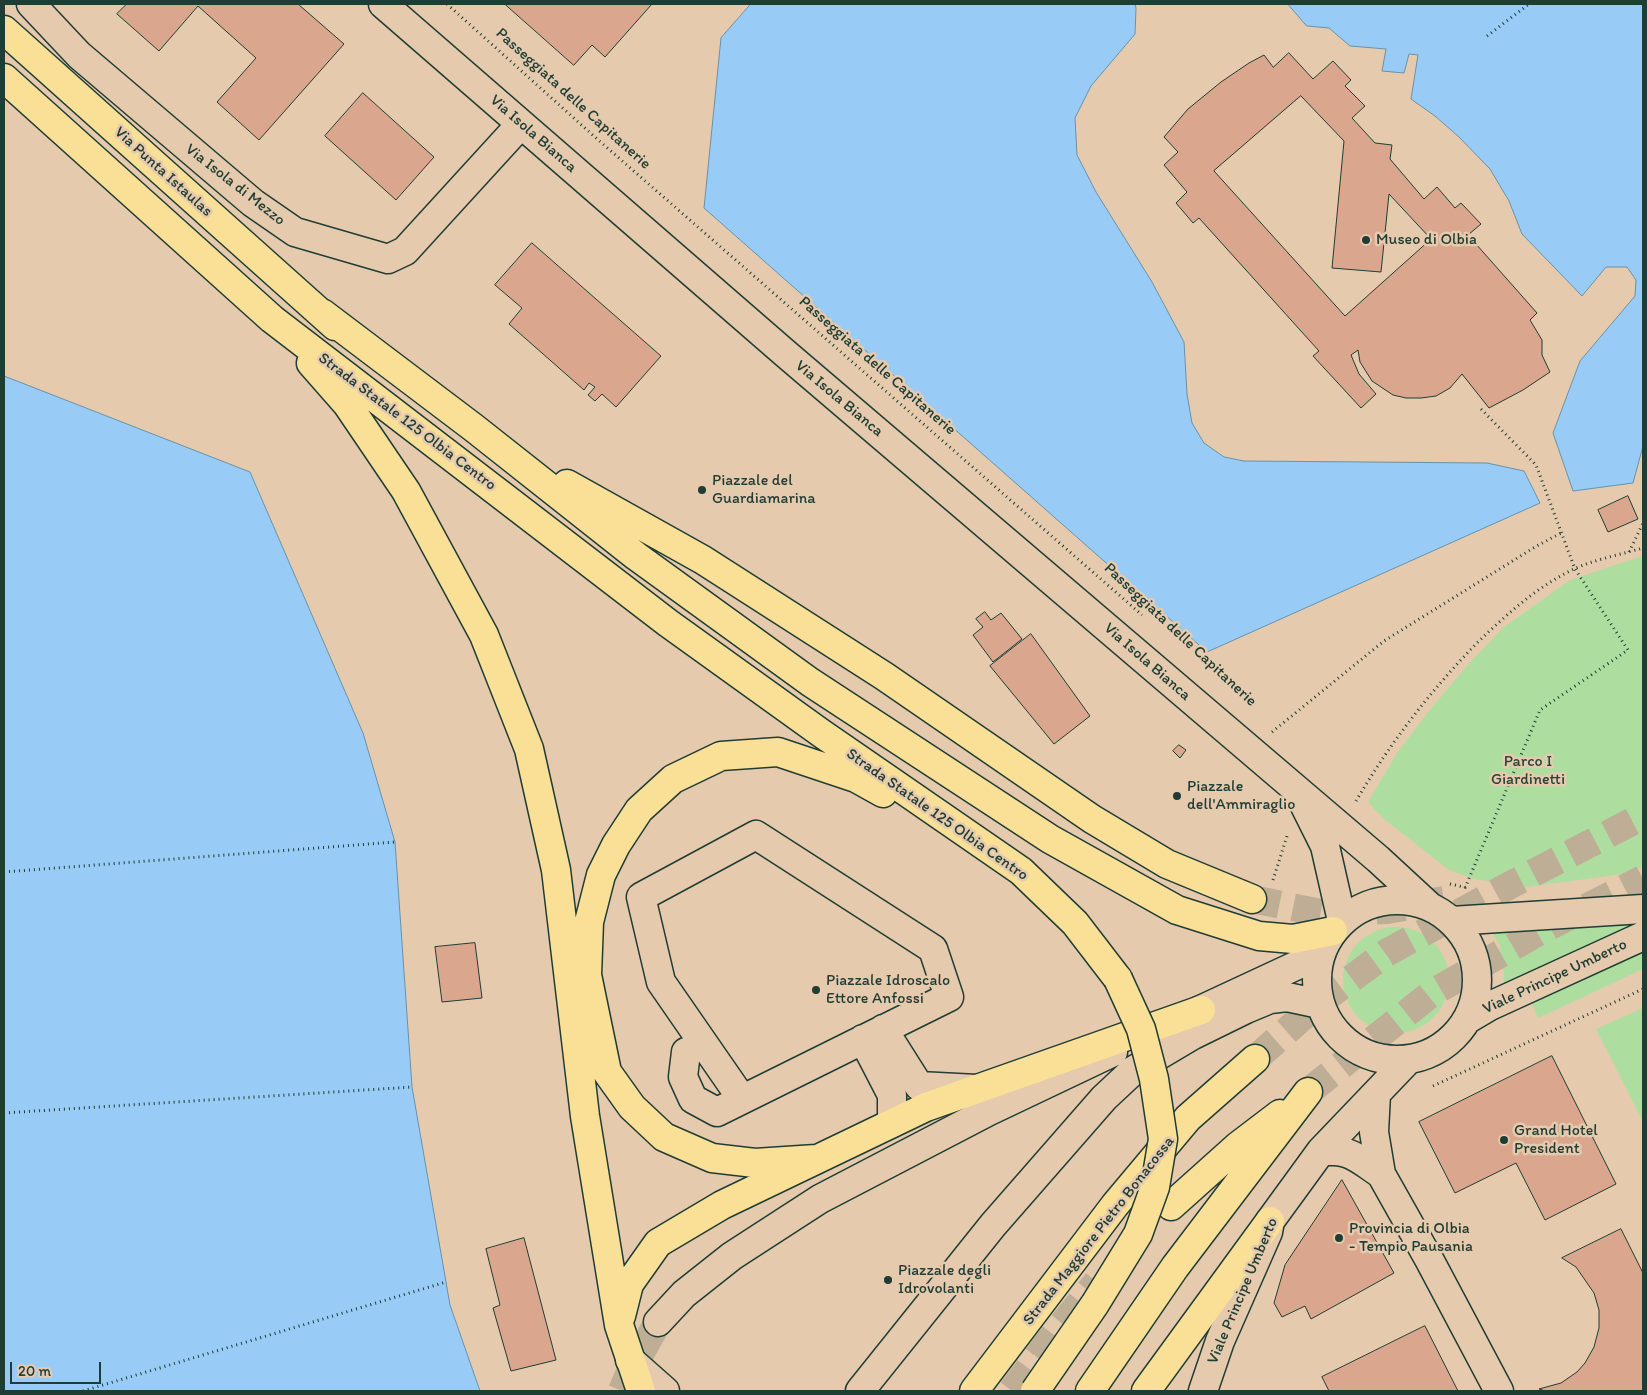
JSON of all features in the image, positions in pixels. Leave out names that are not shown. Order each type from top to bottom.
[{"type":"main road","name":"Via Punta Istaulas","points":[[4,30],[322,313]]},
{"type":"main road","points":[[4,78],[272,319],[347,404],[406,491],[484,635],[529,749],[556,870],[585,1116],[619,1325],[642,1391]]},
{"type":"main road","points":[[322,313],[474,428],[636,556],[810,682],[1050,840],[1177,910],[1259,936],[1293,939],[1332,936]]},
{"type":"main road","name":"Strada Statale 125 Olbia Centro","points":[[322,313],[542,525]]},
{"type":"main road","name":"Strada Statale 125 Olbia Centro","points":[[272,319],[700,646],[821,733],[1021,871],[1075,923],[1118,979],[1141,1029],[1154,1079],[1163,1139],[1155,1187],[1138,1234],[1095,1304],[1035,1391]]},
{"type":"main road","points":[[474,428],[585,495],[703,560],[884,676],[1092,819],[1167,864],[1261,894]]},
{"type":"main road","points":[[816,1159],[755,1163],[712,1158],[664,1137],[632,1107],[607,1072],[587,975],[589,922],[601,875],[616,845],[639,810],[673,779],[721,756],[778,752],[856,778],[1021,871]]},
{"type":"main road","points":[[619,1325],[629,1284],[658,1244],[722,1205],[926,1107],[1201,1010]]},
{"type":"main road","name":"Strada Maggiore Pietro Bonacossa","points":[[974,1391],[1127,1190],[1188,1118],[1255,1059]]},
{"type":"main road","points":[[1090,1391],[1175,1267],[1308,1092],[1238,1146],[1171,1206]]},
{"type":"main road","points":[[1146,1391],[1270,1221]]},
{"type":"street","name":"Via Isola di Mezzo","points":[[31,4],[79,55],[253,203],[295,232],[388,259],[405,251],[521,124]]},
{"type":"street","name":"Via Isola Bianca","points":[[383,4],[786,354],[1298,792],[1378,858],[1441,914]]},
{"type":"street","name":"Via Isola Bianca","points":[[1298,792],[1325,846],[1332,936]]},
{"type":"street","points":[[686,1052],[683,1077],[693,1099],[717,1112],[948,997],[933,949],[756,835],[641,897],[661,982],[742,1099]]},
{"type":"street","points":[[860,882],[947,938],[937,962]]},
{"type":"street","points":[[658,1322],[684,1294],[732,1256],[820,1199],[989,1110],[1201,1010],[1332,936],[1362,908],[1384,901],[1408,900],[1441,914],[1468,942],[1476,967],[1476,994],[1468,1019],[1452,1039],[1432,1053],[1408,1060],[1389,1060],[1371,1056],[1354,1048],[1339,1036],[1328,1022],[1320,1004],[1316,979],[1332,936]]},
{"type":"street","points":[[1441,914],[1643,909]]},
{"type":"street","name":"Viale Principe Umberto","points":[[1468,1019],[1490,1006],[1643,936]]},
{"type":"street","points":[[860,1391],[993,1225],[1104,1098],[1134,1070],[1192,1035],[1270,999],[1287,997],[1320,1004]]},
{"type":"street","points":[[873,1034],[919,1086],[976,1089]]},
{"type":"street","points":[[873,1034],[892,1095],[892,1123]]},
{"type":"street","name":"Viale Principe Umberto","points":[[1203,1391],[1220,1342],[1268,1232],[1270,1221],[1321,1151],[1408,1060]]},
{"type":"street","points":[[1376,1094],[1374,1132],[1381,1174],[1499,1391]]},
{"type":"street","points":[[1321,1151],[1339,1150],[1353,1155],[1381,1174]]},
{"type":"street","points":[[630,1360],[664,1391]]},
{"type":"path","name":"Passeggiata delle Capitanerie","points":[[447,4],[1147,620]]},
{"type":"path","points":[[1487,36],[1529,4]]},
{"type":"path","points":[[1465,888],[1540,710],[1628,650],[1575,569],[1536,465],[1480,408]]},
{"type":"path","points":[[1629,552],[1643,523]]},
{"type":"path","points":[[1267,735],[1384,641],[1535,546],[1562,533]]},
{"type":"path","points":[[1352,808],[1398,735],[1429,696],[1502,618],[1540,589],[1575,569],[1643,548]]},
{"type":"path","points":[[1261,894],[1287,834]]},
{"type":"path","points":[[4,872],[395,842]]},
{"type":"path","points":[[1443,879],[1451,885],[1473,890]]},
{"type":"path","points":[[1433,1086],[1643,989]]},
{"type":"path","points":[[4,1113],[412,1087]]},
{"type":"path","points":[[83,1391],[446,1282]]},
{"type":"green space","name":"Parco I Giardinetti","points":[[1643,556],[1643,867],[1623,874],[1526,887],[1475,879],[1449,870],[1384,819],[1368,802],[1397,753],[1466,667],[1504,627],[1570,580]]},
{"type":"green space","points":[[1643,921],[1643,927],[1503,990],[1504,974],[1499,944],[1489,927]]},
{"type":"green space","points":[[1396,927],[1416,931],[1433,943],[1445,960],[1449,980],[1445,1000],[1433,1017],[1416,1029],[1396,1033],[1376,1029],[1359,1017],[1347,1000],[1343,980],[1347,960],[1359,943],[1376,931]]},
{"type":"green space","points":[[1643,952],[1643,969],[1538,1018],[1532,1003]]},
{"type":"green space","points":[[1643,1008],[1643,1122],[1596,1029]]},
{"type":"water","points":[[751,4],[1135,4],[1135,34],[1091,86],[1075,118],[1077,155],[1096,192],[1152,282],[1184,342],[1187,394],[1192,423],[1204,443],[1224,457],[1244,461],[1487,463],[1524,471],[1540,503],[1207,652],[704,208],[721,38]]},
{"type":"water","points":[[1288,4],[1643,4],[1643,446],[1633,483],[1573,491],[1553,433],[1580,361],[1635,296],[1636,280],[1627,267],[1606,267],[1582,296],[1522,234],[1509,201],[1490,169],[1459,137],[1435,116],[1411,99],[1418,55],[1409,54],[1404,73],[1382,71],[1386,49],[1350,46],[1329,28],[1307,26]]},
{"type":"water","points":[[4,376],[250,472],[363,733],[395,842],[412,1087],[450,1305],[480,1391],[4,1391]]},
{"type":"building","points":[[127,4],[298,4],[344,44],[259,140],[217,102],[256,58],[198,6],[159,51],[117,14]]},
{"type":"building","points":[[505,4],[652,4],[605,57],[592,45],[574,65]]},
{"type":"building","points":[[1289,53],[1313,79],[1333,61],[1351,80],[1345,86],[1365,106],[1352,118],[1375,143],[1392,145],[1390,159],[1424,199],[1437,187],[1455,208],[1461,203],[1481,224],[1468,235],[1537,313],[1530,320],[1542,340],[1542,355],[1550,372],[1523,390],[1489,408],[1462,374],[1450,388],[1436,396],[1406,398],[1393,395],[1372,381],[1360,362],[1358,350],[1351,355],[1359,374],[1376,394],[1361,408],[1313,356],[1319,351],[1199,218],[1193,223],[1176,203],[1187,192],[1164,165],[1178,152],[1164,137],[1188,109],[1221,82],[1264,55],[1273,67]],"holes":[[[1301,96],[1344,141],[1332,268],[1381,272],[1389,194],[1431,239],[1345,316],[1214,171]]]},
{"type":"building","points":[[363,93],[434,157],[396,200],[325,136]]},
{"type":"building","points":[[532,243],[661,356],[616,407],[602,394],[595,401],[588,395],[595,387],[589,383],[584,390],[509,324],[522,308],[495,285]]},
{"type":"building","points":[[1628,496],[1638,519],[1608,532],[1598,510]]},
{"type":"building","points":[[985,612],[991,620],[1001,613],[1022,639],[993,662],[973,635],[983,627],[976,619]]},
{"type":"building","points":[[1031,634],[1090,716],[1054,744],[990,666]]},
{"type":"building","points":[[1179,745],[1186,750],[1180,758],[1173,751]]},
{"type":"building","points":[[475,943],[482,998],[442,1002],[435,947]]},
{"type":"building","points":[[1552,1056],[1616,1184],[1545,1220],[1516,1163],[1455,1193],[1419,1122]]},
{"type":"building","name":"Provincia di Olbia - Tempio Pausania","points":[[1342,1180],[1394,1273],[1311,1319],[1305,1306],[1282,1317],[1274,1303],[1285,1265]]},
{"type":"building","points":[[1621,1229],[1643,1273],[1643,1391],[1545,1391],[1539,1389],[1561,1383],[1577,1372],[1585,1363],[1594,1347],[1599,1328],[1599,1310],[1594,1293],[1576,1267],[1562,1258]]},
{"type":"building","points":[[524,1238],[556,1360],[511,1371],[493,1308],[500,1305],[486,1249]]},
{"type":"building","points":[[1425,1326],[1458,1391],[1329,1391],[1322,1377]]},
{"type":"tunnel","points":[[1255,1059],[1316,1005],[1386,953],[1514,883],[1643,816]]},
{"type":"tunnel","points":[[1308,1092],[1432,993],[1540,931],[1643,879]]},
{"type":"tunnel","points":[[1252,899],[1321,913],[1387,910],[1444,900]]},
{"type":"tunnel","points":[[1012,1391],[1097,1282]]},
{"type":"tunnel","points":[[622,1391],[630,1372],[658,1322]]},
{"type":"place","name":"Museo di Olbia","points":[[1366,240]]},
{"type":"place","name":"Piazzale del Guardiamarina","points":[[702,490]]},
{"type":"place","name":"Piazzale dell'Ammiraglio","points":[[1177,796]]},
{"type":"place","name":"Piazzale Idroscalo Ettore Anfossi","points":[[816,990]]},
{"type":"place","name":"Grand Hotel President","points":[[1504,1140]]},
{"type":"place","name":"Provincia di Olbia - Tempio Pausania","points":[[1339,1238]]},
{"type":"place","name":"Piazzale degli Idrovolanti","points":[[888,1280]]}]
